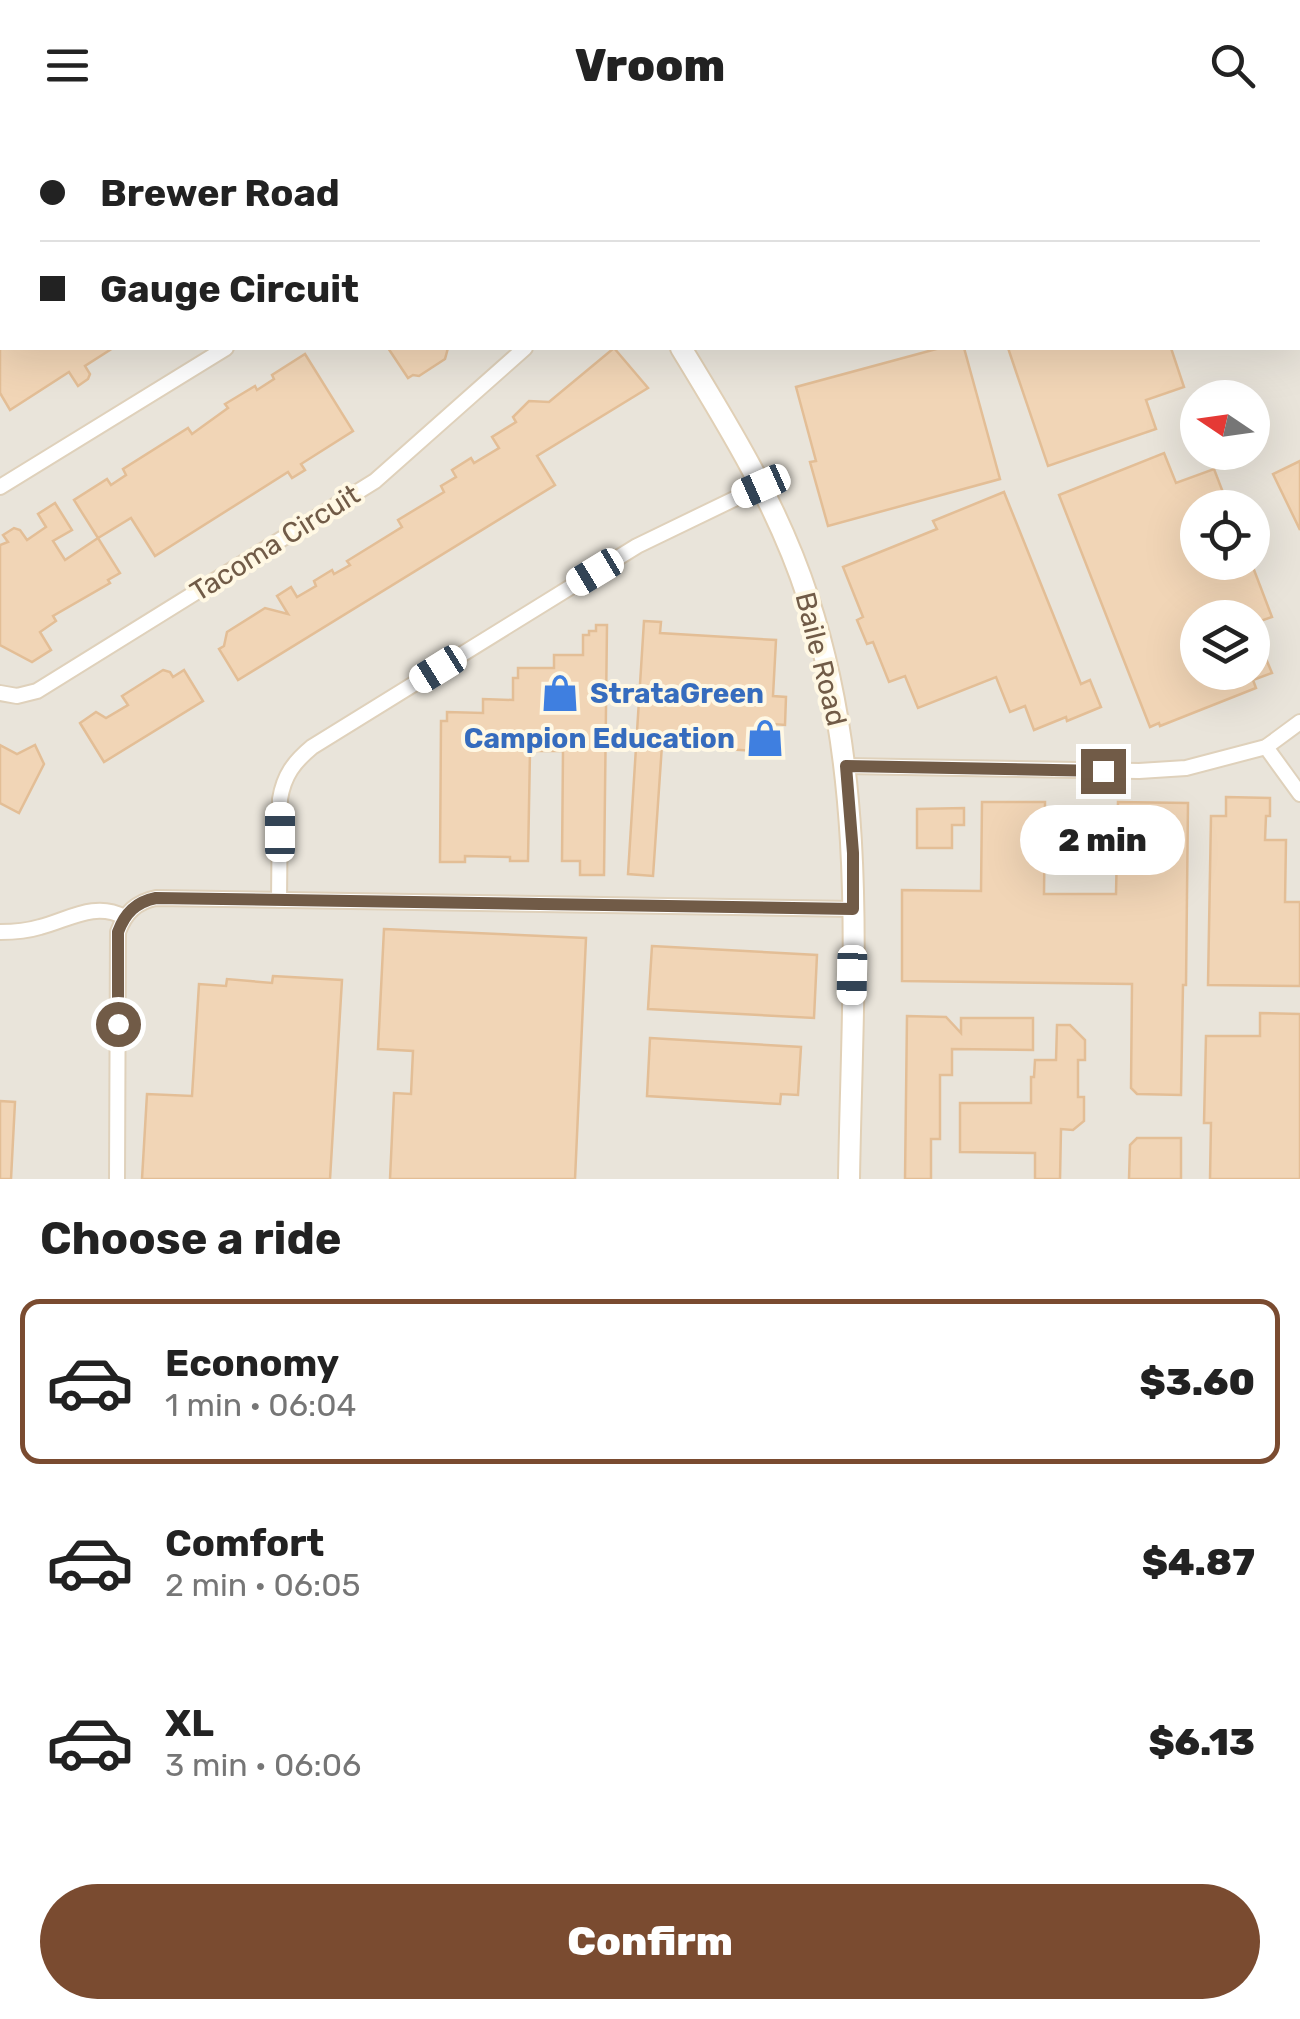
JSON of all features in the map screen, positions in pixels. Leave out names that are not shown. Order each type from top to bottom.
[{"type":"street","points":[[0,486],[223,350]]},
{"type":"street","name":"Tacoma Circuit","points":[[0,693],[18,696],[38,691],[375,481],[523,350]]},
{"type":"street","name":"Baile Road","points":[[683,350],[741,446],[788,543],[808,598],[837,710],[853,853],[849,1179]]},
{"type":"street","points":[[280,900],[282,783],[304,754],[637,546],[761,486]]},
{"type":"street","points":[[846,766],[1139,772],[1186,768],[1266,748],[1300,722]]},
{"type":"street","points":[[1266,748],[1300,794]]},
{"type":"street","points":[[117,1179],[118,932],[124,917],[137,904],[156,898],[853,909]]},
{"type":"street","points":[[0,932],[42,927],[86,911],[102,910],[124,917]]},
{"type":"shaded area","points":[[0,350],[1300,350],[1300,1179],[0,1179]]},
{"type":"building","points":[[0,350],[110,350],[85,366],[90,374],[78,386],[69,372],[10,410],[0,393]]},
{"type":"building","points":[[389,350],[447,350],[445,359],[419,376],[408,378]]},
{"type":"building","points":[[612,350],[648,388],[537,456],[555,485],[238,680],[219,649],[224,646],[227,632],[265,608],[288,614],[277,596],[291,587],[297,597],[332,570],[334,574],[350,565],[347,561],[402,527],[398,520],[444,492],[441,486],[456,477],[452,470],[499,448],[492,437],[516,422],[513,417],[529,401],[549,402]]},
{"type":"building","points":[[933,350],[965,350],[1000,479],[828,526],[810,462],[816,461],[796,387]]},
{"type":"building","points":[[1009,350],[1172,350],[1182,380],[1180,388],[1146,400],[1156,429],[1048,466]]},
{"type":"building","points":[[305,354],[353,431],[301,464],[305,470],[292,478],[288,472],[155,556],[131,518],[98,538],[74,500],[107,479],[111,485],[126,475],[123,469],[188,428],[192,434],[228,408],[225,404],[255,386],[257,390]]},
{"type":"building","points":[[1164,453],[1176,483],[1214,470],[1222,490],[1180,490],[1180,580],[1258,580],[1266,600],[1180,600],[1180,690],[1251,690],[1150,727],[1059,495]]},
{"type":"building","points":[[1300,461],[1300,530],[1273,474]]},
{"type":"building","points":[[1004,492],[1081,684],[1090,680],[1101,707],[1034,730],[1025,706],[1010,712],[996,677],[918,708],[905,676],[889,682],[873,642],[867,644],[857,620],[863,617],[843,567],[937,529],[933,521]]},
{"type":"building","points":[[55,503],[72,530],[53,541],[65,560],[98,538],[120,573],[108,580],[110,583],[53,616],[56,621],[40,632],[51,650],[32,662],[0,645],[0,545],[8,542],[3,535],[14,528],[27,540],[46,527],[38,514]]},
{"type":"building","points":[[644,621],[661,622],[660,633],[776,640],[773,696],[786,697],[785,725],[774,724],[772,752],[662,745],[653,876],[628,874]]},
{"type":"building","points":[[596,625],[607,625],[604,875],[580,875],[580,861],[562,861],[563,751],[530,751],[528,861],[465,856],[465,862],[440,862],[441,721],[447,721],[447,712],[483,713],[483,699],[513,700],[513,678],[518,678],[518,668],[554,668],[554,655],[583,655],[583,635],[596,631]]},
{"type":"building","points":[[163,670],[173,677],[184,670],[203,701],[104,762],[80,723],[96,712],[106,718],[128,705],[122,696]]},
{"type":"building","points":[[0,745],[17,754],[35,745],[44,764],[19,813],[0,803]]},
{"type":"building","points":[[1226,797],[1270,798],[1265,840],[1286,840],[1285,902],[1300,902],[1300,986],[1208,985],[1211,816],[1226,816]]},
{"type":"building","points":[[982,802],[1045,802],[1044,894],[1116,894],[1118,802],[1188,803],[1181,1095],[1137,1094],[1131,1088],[1132,984],[902,981],[902,890],[981,891]]},
{"type":"building","points":[[964,808],[964,825],[952,825],[952,848],[917,848],[917,809]]},
{"type":"building","points":[[384,929],[586,938],[575,1179],[390,1179],[394,1093],[411,1094],[413,1051],[378,1049]]},
{"type":"building","points":[[652,946],[817,955],[814,1018],[648,1009]]},
{"type":"building","points":[[273,976],[342,980],[330,1179],[142,1179],[147,1094],[192,1096],[199,984],[226,986],[227,979],[272,983]]},
{"type":"building","points":[[1260,1013],[1300,1014],[1300,1179],[1210,1179],[1211,1123],[1204,1123],[1206,1036],[1260,1036]]},
{"type":"building","points":[[907,1016],[946,1017],[961,1033],[961,1018],[1033,1018],[1033,1050],[952,1049],[952,1075],[940,1075],[940,1139],[931,1139],[931,1179],[905,1179]]},
{"type":"building","points":[[1057,1025],[1070,1025],[1085,1040],[1085,1060],[1078,1060],[1078,1097],[1084,1097],[1084,1121],[1073,1130],[1061,1129],[1060,1179],[1035,1179],[1035,1153],[960,1152],[960,1103],[1031,1103],[1035,1060],[1056,1060]]},
{"type":"building","points":[[650,1038],[801,1047],[798,1095],[781,1094],[780,1104],[647,1096]]},
{"type":"building","points":[[0,1101],[15,1102],[11,1179],[0,1179]]},
{"type":"building","points":[[1137,1138],[1181,1138],[1181,1179],[1129,1179],[1130,1145]]},
{"type":"place","name":"StrataGreen","points":[[560,693]]},
{"type":"place","name":"Campion Education","points":[[765,738]]},
{"type":"route","points":[[118,1024],[118,932],[130,910],[148,900],[853,909],[846,766],[1103,771]]}]
